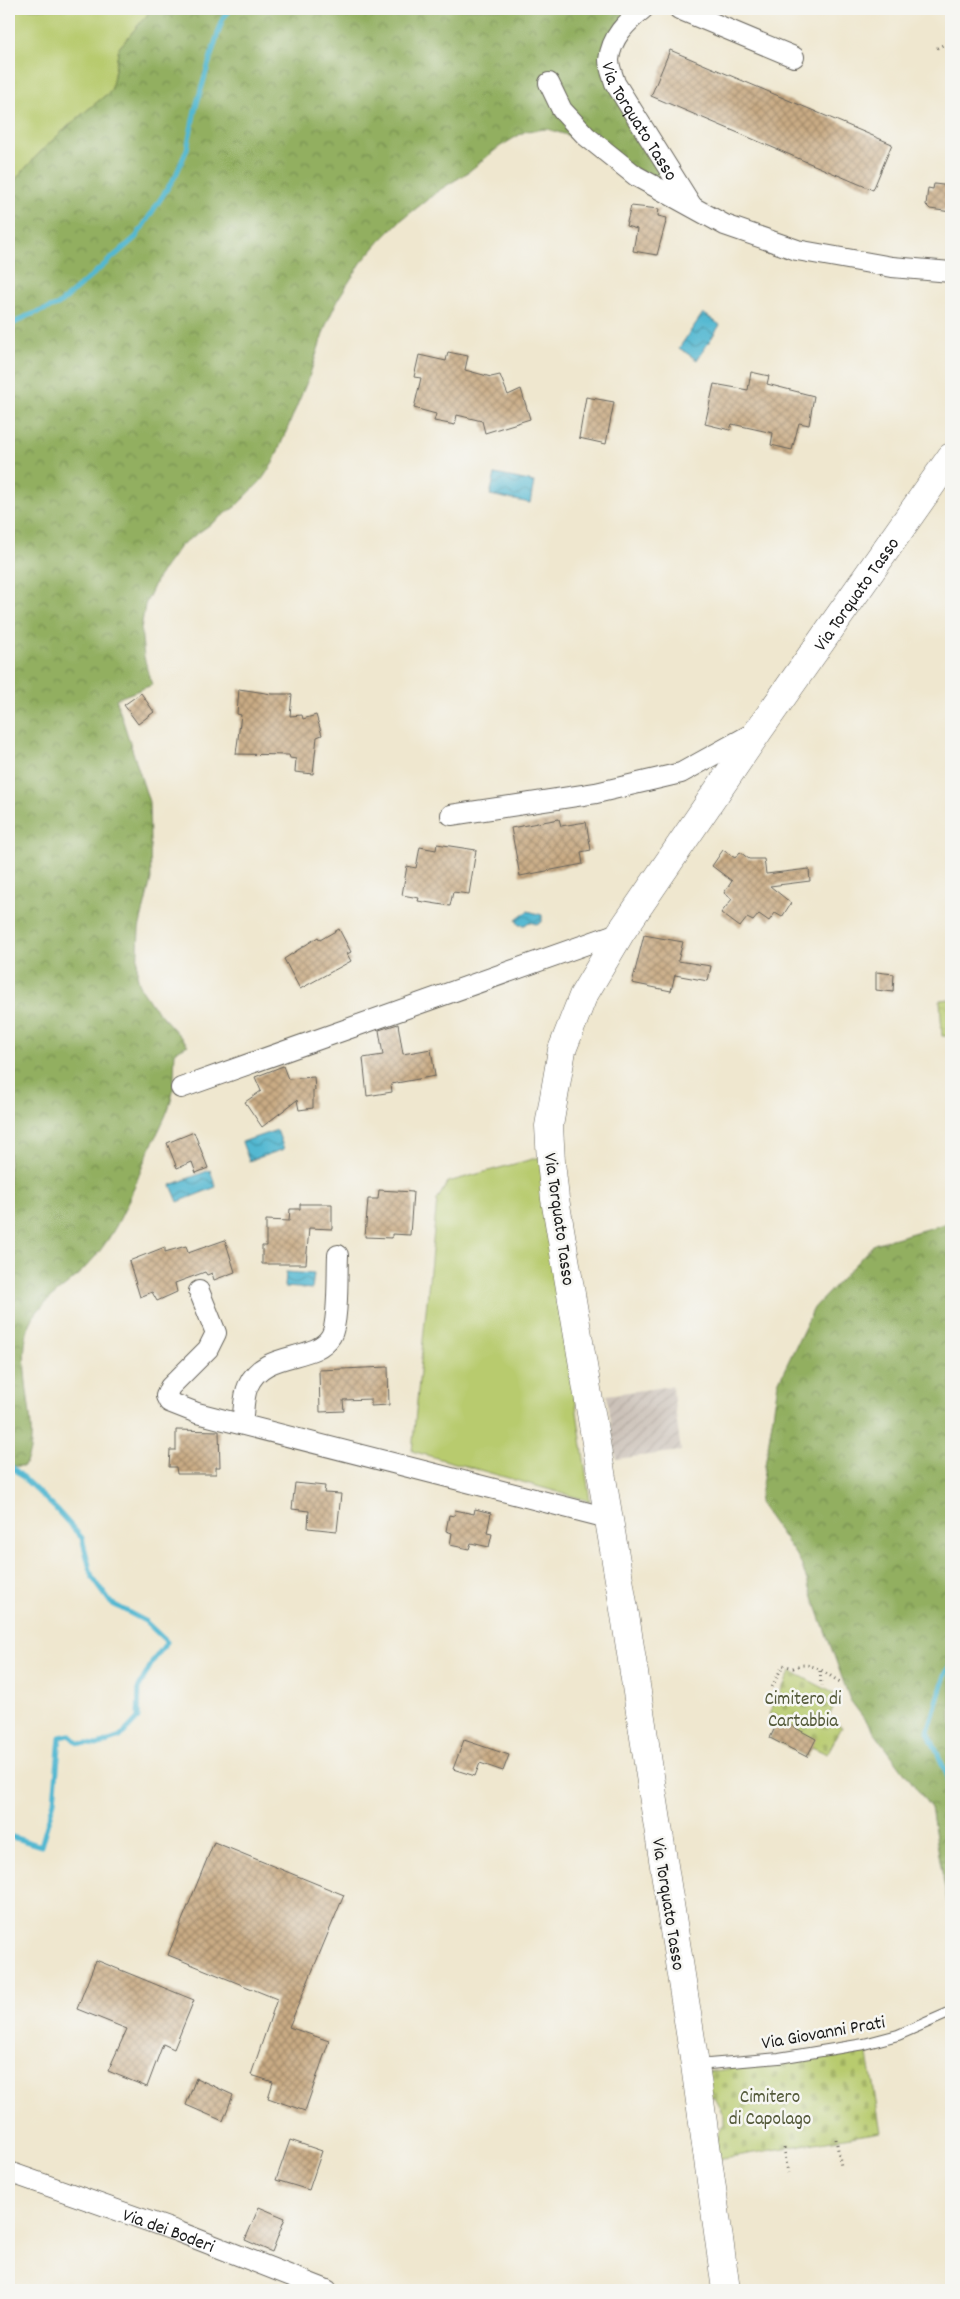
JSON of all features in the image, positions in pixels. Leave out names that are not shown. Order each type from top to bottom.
[{"type":"street","name":"Via Torquato Tasso","points":[[643,9],[626,23],[613,43],[609,62],[615,83],[694,208]]},
{"type":"street","points":[[679,9],[794,58]]},
{"type":"street","name":"Via Torquato Tasso","points":[[549,83],[562,110],[586,136],[636,176],[725,226],[797,250],[892,267],[951,272]]},
{"type":"street","name":"Via Torquato Tasso","points":[[726,2290],[695,2065],[556,1199],[549,1126],[562,1050],[583,996],[621,932],[759,730],[951,457]]},
{"type":"street","name":"Via Torquato Tasso","points":[[451,815],[596,793],[680,773],[759,730]]},
{"type":"street","points":[[181,1088],[621,932]]},
{"type":"street","points":[[242,1424],[247,1388],[255,1374],[268,1364],[322,1346],[331,1335],[334,1324],[338,1255]]},
{"type":"street","points":[[199,1291],[216,1333],[208,1349],[170,1387],[166,1396],[170,1402],[197,1413],[608,1518]]},
{"type":"street","name":"Via dei Boderi","points":[[9,2172],[179,2232],[327,2290]]},
{"type":"lane","name":"Via Giovanni Prati","points":[[695,2065],[779,2058],[864,2044],[898,2035],[951,2012]]},
{"type":"path","points":[[937,48],[951,41]]},
{"type":"path","points":[[772,1687],[784,1665],[793,1668],[800,1664],[810,1664],[840,1682]]},
{"type":"path","points":[[820,1670],[821,1686]]},
{"type":"path","points":[[836,2139],[841,2166]]},
{"type":"path","points":[[784,2148],[788,2173]]},
{"type":"shaded area","points":[[672,1386],[681,1451],[616,1459],[607,1395]]},
{"type":"green space","points":[[9,9],[152,9],[119,48],[111,91],[57,136],[9,188]]},
{"type":"green space","points":[[152,9],[629,9],[606,41],[663,175],[659,180],[567,135],[547,129],[526,131],[499,147],[467,173],[441,189],[400,221],[361,263],[338,299],[326,325],[309,377],[273,463],[261,481],[235,507],[181,545],[158,577],[145,605],[141,629],[144,657],[152,685],[116,699],[149,802],[151,879],[139,929],[137,974],[140,987],[152,1005],[188,1045],[175,1052],[174,1083],[166,1116],[118,1222],[95,1257],[80,1274],[38,1310],[30,1324],[25,1341],[24,1360],[30,1419],[30,1453],[24,1466],[9,1466],[9,188],[57,136],[111,91],[119,48]]},
{"type":"green space","points":[[951,999],[951,1036],[942,1036],[940,1000]]},
{"type":"green space","points":[[540,1157],[590,1501],[412,1451],[437,1200],[448,1182]]},
{"type":"green space","points":[[951,1222],[951,1924],[931,1808],[850,1700],[800,1561],[759,1503],[778,1383],[814,1308],[874,1244]]},
{"type":"green space","name":"Cimitero di Cartabbia","points":[[791,1671],[839,1696],[827,1720],[842,1727],[827,1754],[812,1747],[807,1757],[770,1738],[779,1720],[769,1714]]},
{"type":"green space","name":"Cimitero di Capolago","points":[[867,2049],[881,2132],[711,2160],[718,2134],[724,2124],[724,2116],[714,2098],[701,2094],[700,2073]]},
{"type":"water","points":[[703,313],[720,325],[697,360],[679,348]]},
{"type":"water","points":[[495,474],[534,482],[530,503],[490,495]]},
{"type":"water","points":[[528,911],[542,915],[542,922],[536,924],[529,922],[525,925],[519,925],[516,920]]},
{"type":"water","points":[[277,1130],[284,1149],[249,1161],[242,1142]]},
{"type":"water","points":[[210,1170],[216,1187],[178,1202],[171,1185]]},
{"type":"water","points":[[286,1272],[314,1274],[312,1289],[285,1287]]},
{"type":"building","points":[[670,50],[892,144],[873,190],[651,96]]},
{"type":"building","points":[[934,184],[951,186],[951,212],[930,209],[926,205],[928,188],[933,189]]},
{"type":"building","points":[[631,206],[659,209],[658,216],[667,218],[657,255],[633,251],[637,229],[626,226]]},
{"type":"building","points":[[448,352],[468,356],[465,370],[491,377],[500,375],[508,395],[521,389],[530,419],[485,433],[482,421],[457,415],[455,425],[434,421],[436,414],[414,408],[421,378],[414,377],[419,355],[446,361]]},
{"type":"building","points":[[751,372],[769,376],[767,384],[814,396],[809,425],[799,423],[792,450],[771,445],[773,433],[732,424],[730,430],[705,424],[714,384],[748,390]]},
{"type":"building","points":[[586,397],[614,402],[606,444],[579,438]]},
{"type":"building","points":[[239,689],[272,694],[292,694],[290,716],[302,715],[303,719],[316,715],[322,735],[317,737],[313,774],[295,772],[296,759],[290,758],[289,755],[236,754],[241,715],[237,714]]},
{"type":"building","points":[[141,693],[154,712],[138,724],[124,705]]},
{"type":"building","points":[[559,819],[561,826],[586,822],[591,850],[581,852],[583,864],[520,876],[511,828]]},
{"type":"building","points":[[437,844],[476,850],[469,894],[453,892],[450,906],[418,901],[419,898],[402,895],[407,866],[416,868],[420,847],[436,850]]},
{"type":"building","points":[[723,850],[735,858],[740,852],[749,859],[764,859],[766,874],[809,869],[810,881],[770,886],[791,903],[782,917],[775,913],[769,921],[759,914],[753,921],[747,918],[740,927],[721,913],[732,899],[724,893],[732,881],[712,866]]},
{"type":"building","points":[[339,929],[351,952],[347,954],[351,961],[300,989],[284,959],[318,937],[320,940]]},
{"type":"building","points":[[644,935],[683,942],[678,961],[711,966],[708,981],[675,975],[671,991],[632,983]]},
{"type":"building","points":[[876,972],[894,974],[893,992],[876,990]]},
{"type":"building","points":[[398,1024],[403,1054],[431,1049],[435,1076],[391,1084],[392,1092],[367,1096],[363,1058],[383,1055],[379,1030]]},
{"type":"building","points":[[283,1066],[288,1079],[314,1077],[313,1108],[299,1110],[297,1100],[262,1127],[245,1102],[261,1091],[255,1077]]},
{"type":"building","points":[[194,1132],[208,1168],[196,1173],[192,1162],[177,1168],[167,1143]]},
{"type":"building","points":[[379,1190],[413,1192],[410,1235],[392,1234],[392,1238],[365,1237],[368,1199],[378,1199]]},
{"type":"building","points":[[300,1204],[332,1204],[332,1229],[309,1228],[306,1264],[262,1264],[262,1246],[266,1246],[266,1220],[289,1221],[290,1209],[300,1209]]},
{"type":"building","points":[[225,1240],[235,1272],[214,1280],[212,1273],[207,1275],[205,1272],[175,1283],[177,1292],[157,1301],[152,1292],[140,1297],[129,1261],[165,1247],[165,1252],[186,1246],[188,1253]]},
{"type":"building","points":[[388,1367],[389,1405],[371,1406],[371,1399],[343,1400],[344,1411],[320,1412],[319,1370]]},
{"type":"building","points":[[176,1430],[219,1431],[220,1467],[216,1467],[216,1474],[177,1474],[176,1467],[169,1467],[170,1450],[176,1450]]},
{"type":"building","points":[[295,1483],[325,1486],[324,1493],[341,1494],[337,1531],[308,1528],[309,1511],[292,1509]]},
{"type":"building","points":[[475,1509],[491,1513],[487,1533],[492,1534],[489,1547],[471,1543],[469,1549],[450,1545],[452,1533],[446,1531],[449,1515],[454,1516],[455,1510],[474,1514]]},
{"type":"building","points":[[779,1719],[816,1739],[807,1757],[770,1738]]},
{"type":"building","points":[[464,1740],[509,1755],[503,1771],[480,1763],[475,1776],[453,1769]]},
{"type":"building","points":[[214,1842],[344,1895],[289,2027],[329,2041],[305,2111],[268,2098],[273,2082],[251,2075],[277,1999],[168,1955]]},
{"type":"building","points":[[96,1960],[194,2000],[174,2049],[163,2044],[147,2087],[108,2071],[127,2029],[77,2009]]},
{"type":"building","points":[[196,2078],[233,2095],[223,2121],[186,2105]]},
{"type":"building","points":[[290,2140],[322,2151],[309,2190],[276,2180]]},
{"type":"building","points":[[259,2207],[285,2218],[272,2252],[245,2240]]},
{"type":"waterway","points":[[9,326],[27,316],[58,305],[136,237],[176,175],[187,149],[195,110],[214,46],[223,18],[231,9]]},
{"type":"waterway","points":[[9,1464],[56,1509],[82,1538],[92,1577],[111,1603],[145,1621],[167,1642],[153,1661],[139,1687],[138,1718],[120,1737],[97,1745],[78,1743],[69,1735],[60,1737],[54,1801],[41,1846],[9,1836]]},
{"type":"waterway","points":[[951,1663],[945,1675],[928,1732],[947,1775],[951,1826]]}]
